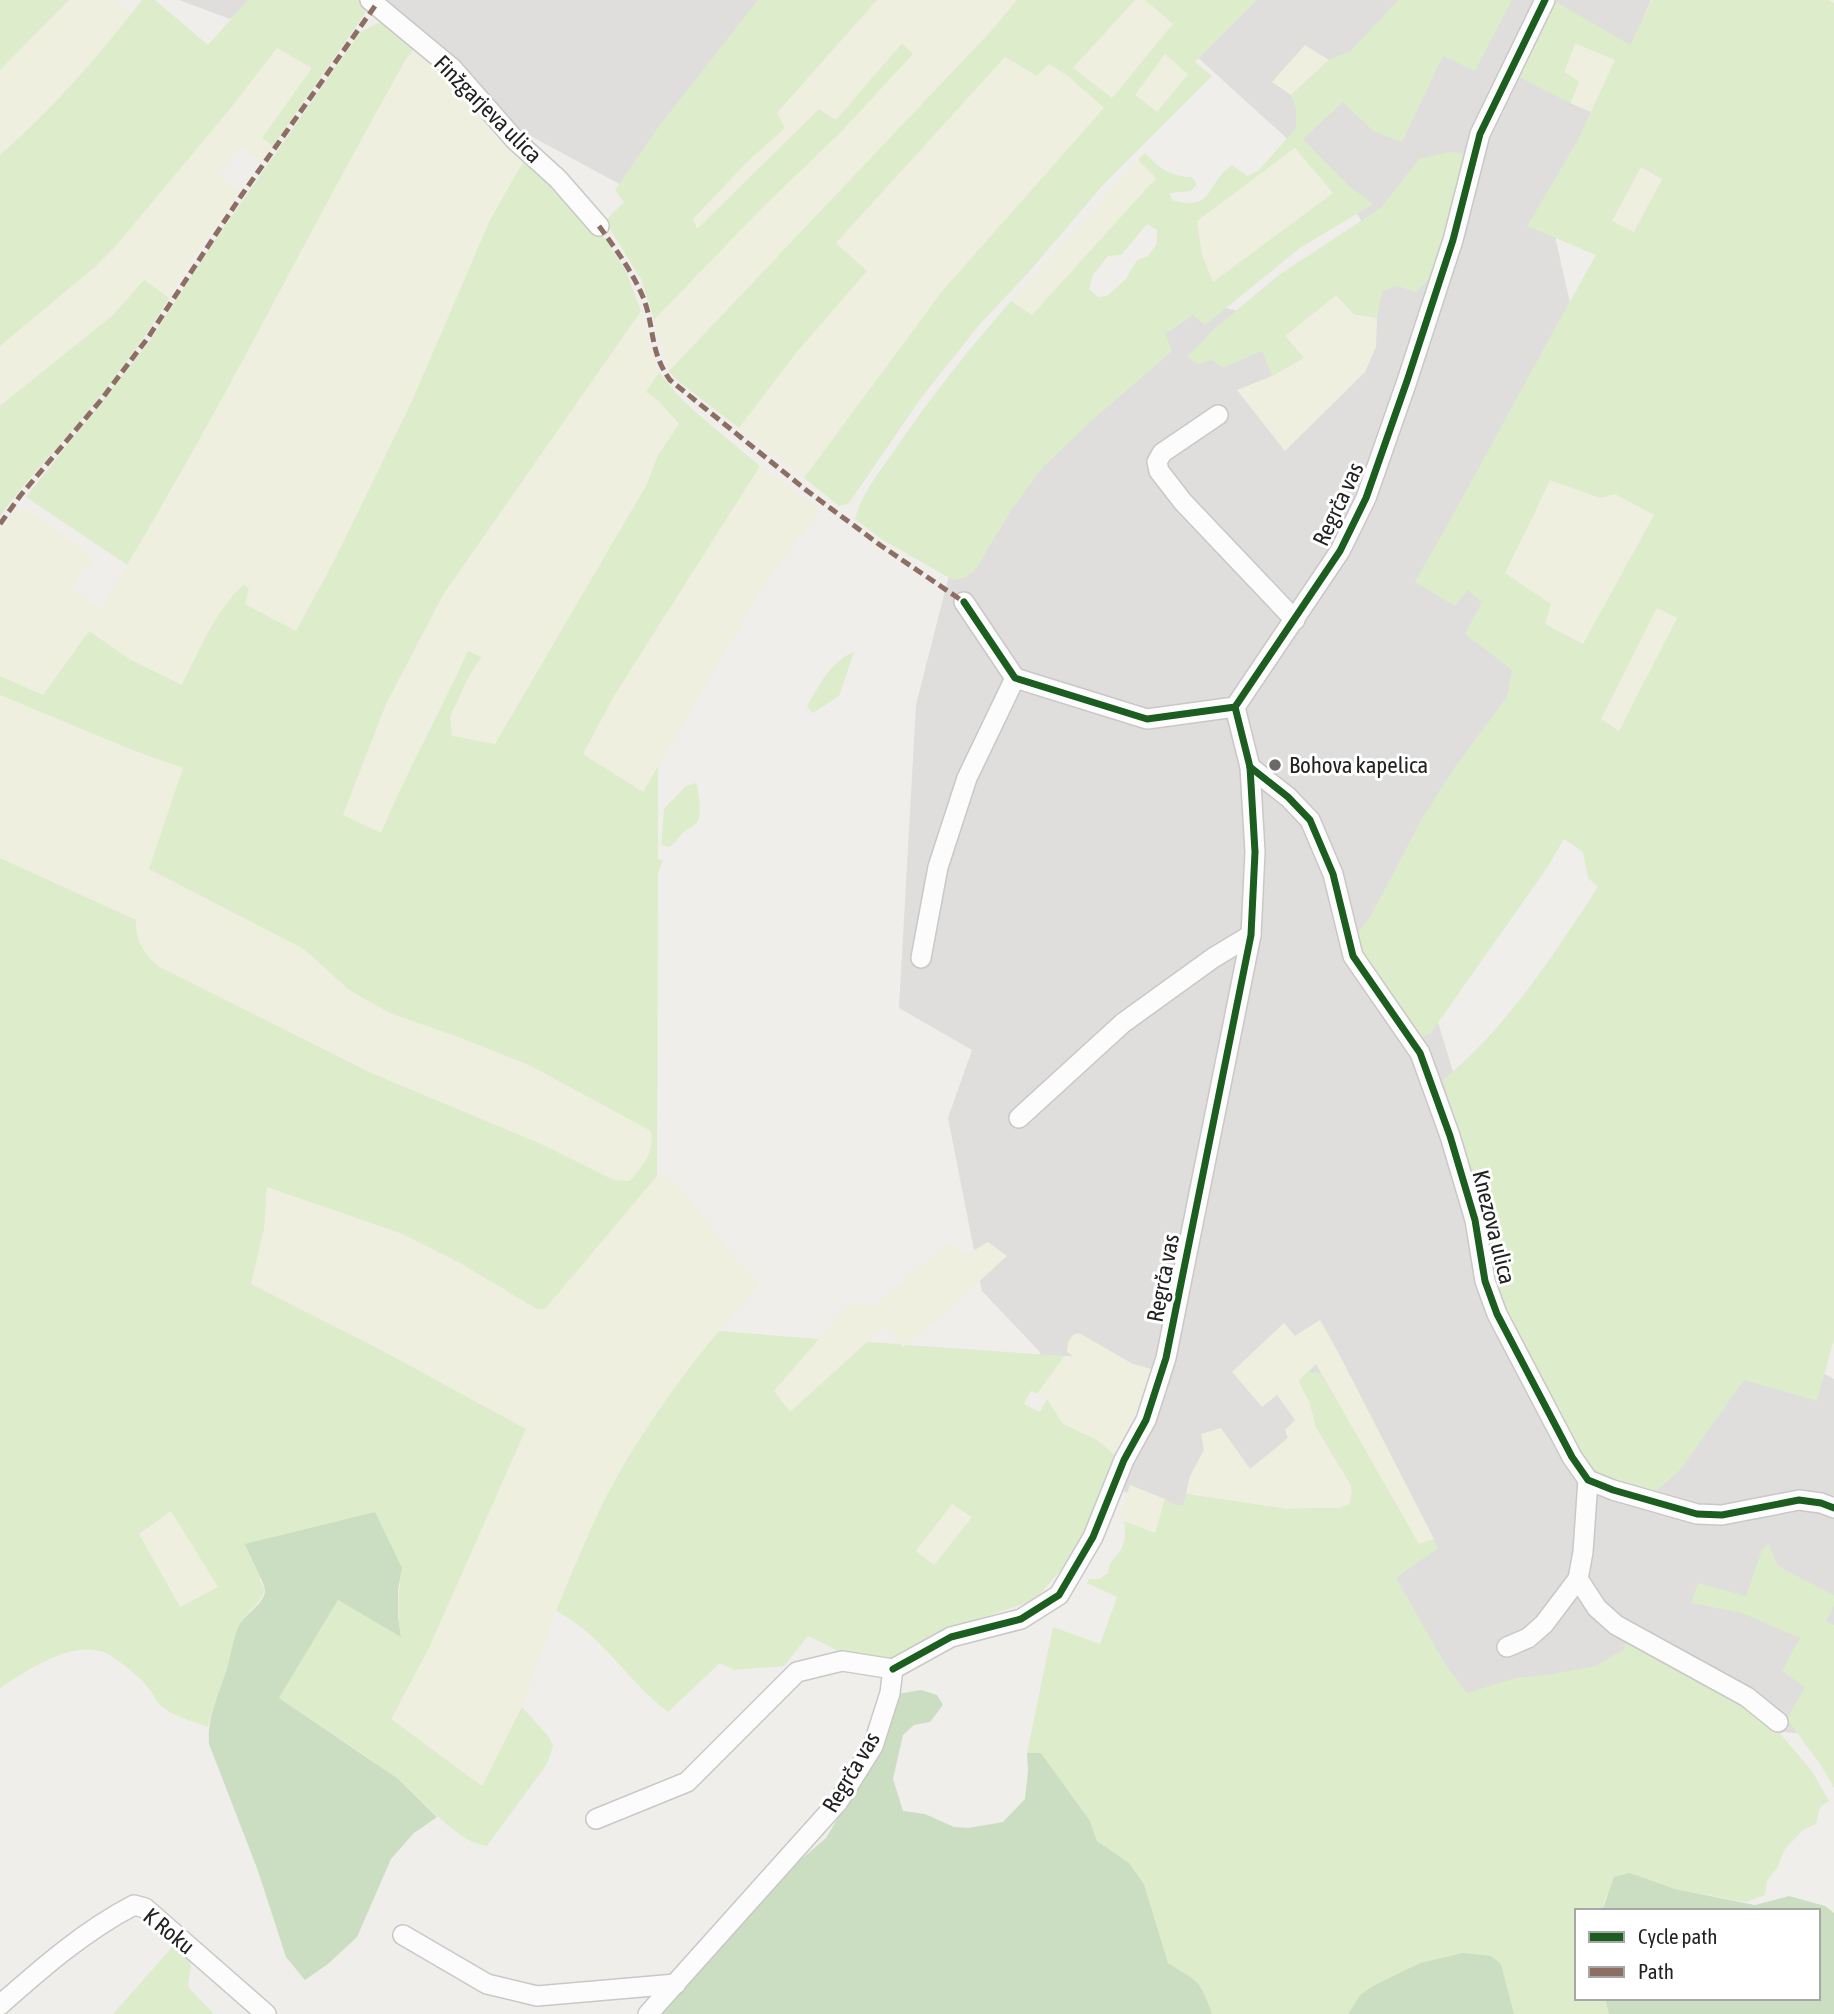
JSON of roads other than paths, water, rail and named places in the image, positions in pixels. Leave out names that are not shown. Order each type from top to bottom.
[{"type":"street","name":"Regrča vas","points":[[648,2014],[838,1802],[873,1746],[890,1693],[893,1669],[951,1637],[1021,1619],[1059,1595],[1093,1537],[1124,1460],[1146,1420],[1166,1358],[1251,935],[1255,852],[1250,767],[1235,707],[1340,551],[1366,498],[1453,240],[1480,134],[1545,0]]},
{"type":"street","name":"Finžgarjeva ulica","points":[[372,1],[452,68],[515,140],[558,179],[599,226]]},
{"type":"street","points":[[1218,415],[1161,453],[1157,462],[1159,471],[1184,502],[1295,620]]},
{"type":"street","points":[[964,603],[1015,678],[1147,719],[1235,707]]},
{"type":"street","points":[[921,958],[938,867],[967,778],[1015,678]]},
{"type":"street","name":"Knezova ulica","points":[[1250,767],[1288,797],[1310,820],[1333,874],[1353,956],[1420,1053],[1454,1148],[1475,1220],[1485,1281],[1497,1314],[1572,1457],[1588,1480]]},
{"type":"street","points":[[1019,1118],[1123,1023],[1213,958],[1251,935]]},
{"type":"street","points":[[1507,1647],[1528,1638],[1544,1624],[1578,1579],[1583,1552],[1588,1480],[1697,1514],[1722,1515],[1799,1500],[1834,1508]]},
{"type":"street","points":[[1578,1579],[1597,1608],[1616,1625],[1747,1697],[1778,1722]]},
{"type":"street","points":[[596,1819],[687,1782],[797,1672],[842,1661],[893,1669]]},
{"type":"street","name":"K Roku","points":[[0,2006],[45,1966],[105,1920],[134,1905],[145,1908],[266,2014]]},
{"type":"street","points":[[403,1935],[487,1984],[537,1996],[676,1984]]},
{"type":"street","points":[[0,2006],[5,2014]]},
{"type":"place","name":"Bohova kapelica","points":[[1275,765]]}]
